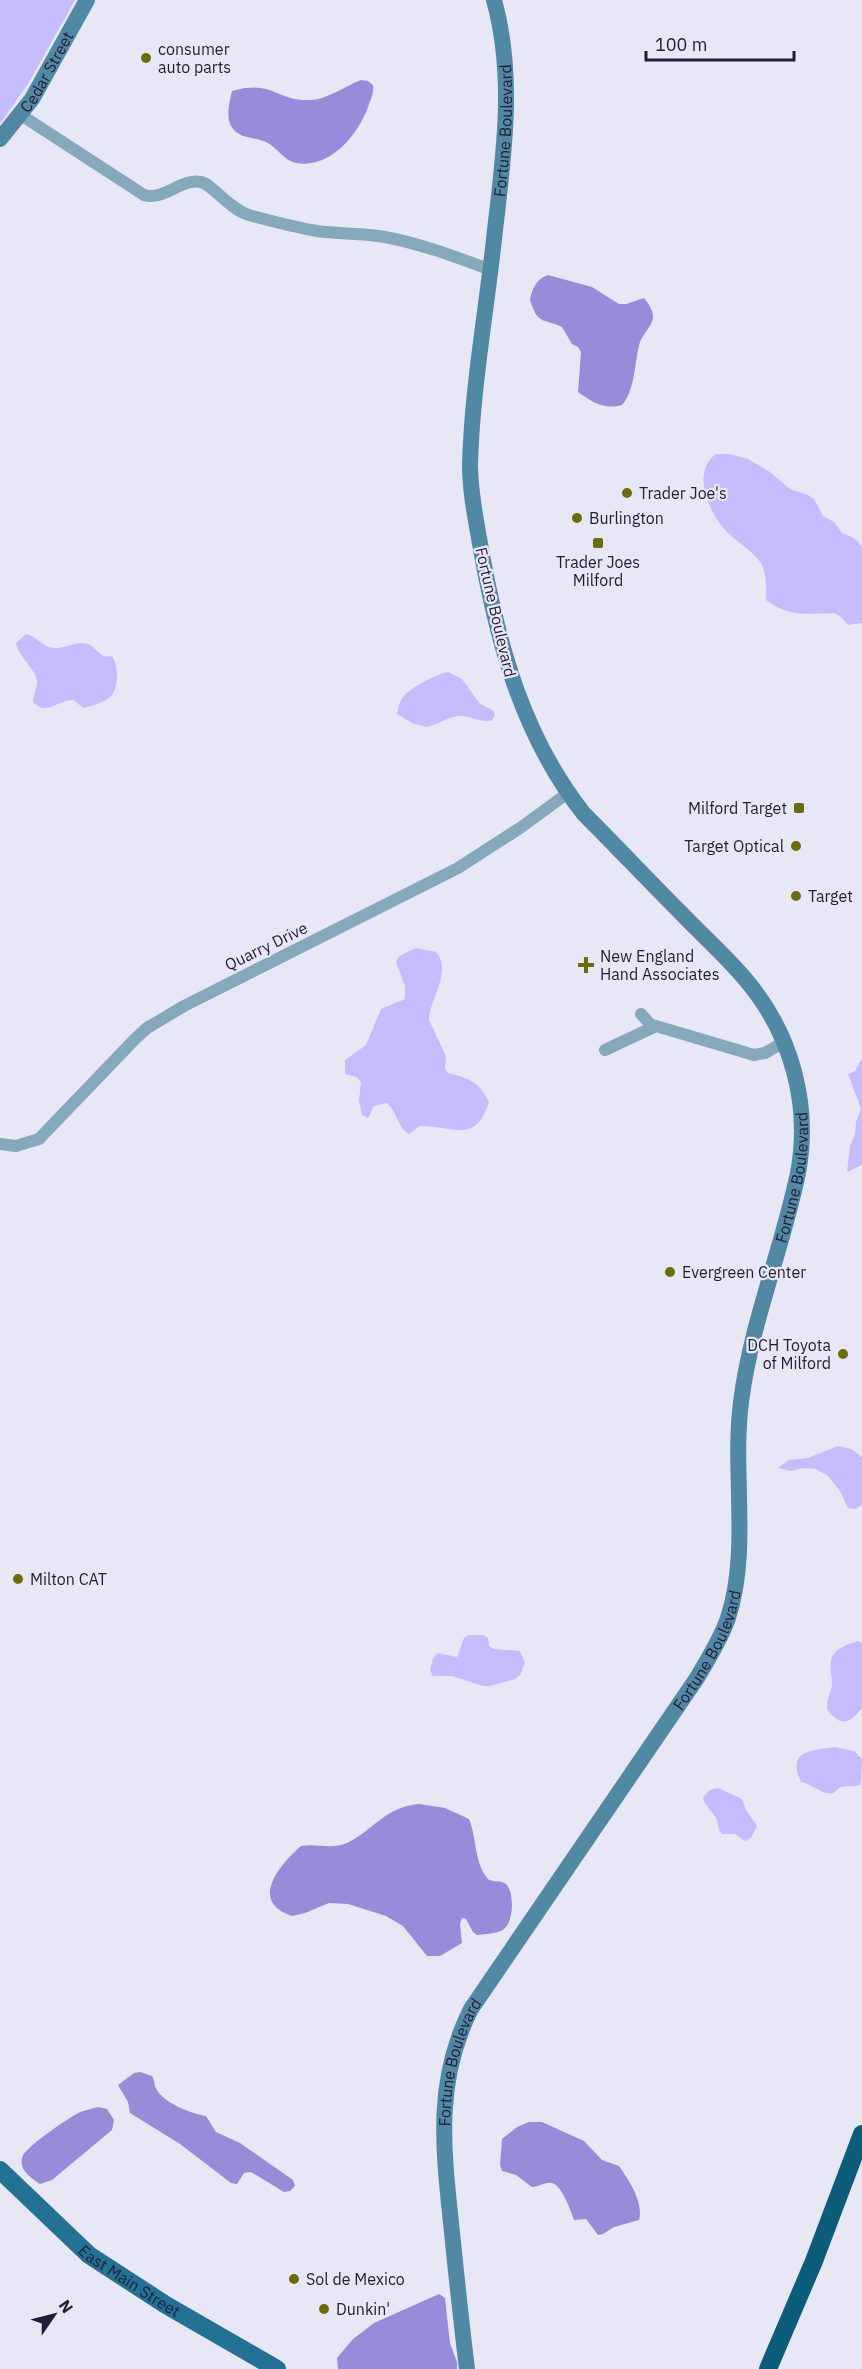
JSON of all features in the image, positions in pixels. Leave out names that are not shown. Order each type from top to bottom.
[{"type":"highway","points":[[768,2369],[814,2261],[862,2134]]},
{"type":"main road","name":"Cedar Street","points":[[0,139],[21,115],[87,0]]},
{"type":"main road","name":"Fortune Boulevard","points":[[467,2369],[444,2151],[447,2073],[460,2030],[471,2008],[697,1678],[728,1618],[736,1586],[738,1448],[744,1381],[751,1343],[797,1175],[802,1144],[802,1113],[797,1079],[784,1042],[765,1005],[746,980],[584,814],[568,793],[527,720],[512,680],[492,609],[472,499],[470,466],[473,419],[503,164],[506,100],[504,58],[500,19],[494,0]]},
{"type":"main road","name":"East Main Street","points":[[0,2170],[89,2255],[166,2305],[277,2369]]},
{"type":"street","points":[[21,115],[110,171],[139,193],[157,196],[191,182],[200,181],[228,204],[247,214],[315,230],[364,234],[396,240],[430,248],[491,270]]},
{"type":"street","name":"Quarry Drive","points":[[0,1144],[16,1146],[39,1139],[121,1052],[147,1028],[184,1005],[458,868],[520,828],[568,793]]},
{"type":"street","points":[[641,1014],[651,1025],[754,1055],[765,1053],[784,1042]]},
{"type":"street","points":[[605,1050],[656,1026]]},
{"type":"shaded area","points":[[0,0],[75,0],[28,84],[0,124]]},
{"type":"shaded area","points":[[361,80],[373,85],[373,93],[363,118],[350,139],[341,148],[320,161],[296,163],[291,161],[266,142],[243,136],[237,132],[232,128],[228,117],[232,91],[256,87],[289,97],[309,100],[329,95]]},
{"type":"shaded area","points":[[548,275],[592,287],[619,304],[644,298],[650,307],[653,315],[652,321],[640,342],[630,391],[622,405],[604,406],[578,392],[581,352],[572,344],[562,327],[539,318],[530,300],[535,285]]},
{"type":"shaded area","points":[[716,454],[729,454],[748,459],[770,472],[790,489],[808,495],[814,499],[823,516],[834,522],[842,533],[854,538],[862,546],[862,623],[848,625],[834,613],[790,612],[766,600],[765,576],[761,563],[727,532],[714,515],[705,493],[704,472],[708,462]]},
{"type":"shaded area","points":[[26,634],[51,647],[59,648],[84,643],[102,655],[112,656],[117,677],[113,693],[104,701],[83,708],[74,700],[48,708],[38,706],[33,702],[37,685],[36,677],[16,643]]},
{"type":"shaded area","points":[[448,672],[462,679],[480,704],[493,710],[495,715],[492,720],[484,721],[458,716],[426,727],[412,723],[397,714],[401,700],[409,691]]},
{"type":"shaded area","points":[[416,948],[436,952],[441,960],[441,977],[429,1020],[446,1056],[445,1069],[448,1073],[477,1085],[489,1102],[483,1116],[470,1129],[453,1130],[420,1126],[409,1134],[402,1128],[387,1103],[374,1106],[368,1118],[362,1115],[359,1101],[361,1082],[357,1077],[345,1074],[345,1060],[366,1045],[381,1009],[405,999],[405,986],[396,962],[399,956]]},
{"type":"shaded area","points":[[862,1058],[862,1165],[847,1172],[850,1146],[861,1109],[848,1074],[855,1071]]},
{"type":"shaded area","points":[[838,1446],[851,1449],[862,1457],[862,1505],[855,1509],[848,1508],[840,1491],[828,1476],[816,1469],[803,1468],[791,1471],[778,1468],[789,1460],[808,1458]]},
{"type":"shaded area","points":[[469,1635],[483,1635],[488,1638],[489,1646],[494,1649],[520,1651],[525,1663],[520,1675],[515,1679],[490,1686],[452,1676],[433,1676],[430,1670],[433,1658],[438,1653],[457,1657],[464,1638]]},
{"type":"shaded area","points":[[858,1641],[862,1643],[862,1708],[850,1720],[839,1721],[827,1709],[832,1684],[831,1662],[838,1650]]},
{"type":"shaded area","points":[[835,1747],[854,1751],[862,1759],[861,1784],[841,1787],[829,1793],[801,1782],[797,1771],[799,1758],[810,1751]]},
{"type":"shaded area","points":[[718,1788],[742,1799],[746,1810],[757,1826],[751,1838],[745,1841],[735,1834],[720,1832],[716,1817],[703,1798],[709,1791]]},
{"type":"shaded area","points":[[419,1804],[445,1808],[469,1819],[478,1859],[484,1874],[489,1880],[505,1883],[509,1889],[512,1901],[511,1914],[504,1929],[477,1935],[466,1919],[462,1918],[460,1924],[462,1943],[440,1956],[427,1956],[403,1926],[386,1916],[348,1904],[329,1903],[292,1916],[279,1910],[272,1902],[270,1892],[277,1872],[301,1846],[335,1846],[347,1843],[397,1809]]},
{"type":"shaded area","points":[[140,2072],[152,2076],[156,2088],[166,2099],[193,2113],[206,2116],[216,2132],[240,2143],[293,2180],[295,2186],[290,2191],[284,2192],[251,2172],[244,2173],[237,2184],[231,2183],[180,2144],[130,2113],[128,2102],[118,2085],[134,2073]]},
{"type":"shaded area","points":[[98,2107],[107,2109],[114,2120],[112,2130],[52,2180],[40,2184],[26,2173],[22,2166],[22,2158],[30,2147],[74,2115]]},
{"type":"shaded area","points":[[529,2122],[542,2122],[584,2141],[602,2160],[619,2166],[638,2199],[639,2220],[614,2227],[598,2235],[586,2219],[574,2220],[565,2198],[555,2184],[532,2187],[516,2175],[502,2171],[500,2165],[502,2139],[517,2127]]},
{"type":"shaded area","points":[[439,2294],[445,2298],[450,2343],[457,2362],[457,2369],[338,2369],[337,2358],[353,2339],[374,2323]]},
{"type":"place","name":"consumer auto parts","points":[[146,58]]},
{"type":"place","name":"Trader Joe's","points":[[627,493]]},
{"type":"place","name":"Burlington","points":[[577,518]]},
{"type":"place","name":"Trader Joes Milford","points":[[598,543]]},
{"type":"place","name":"Milford Target","points":[[799,808]]},
{"type":"place","name":"Target Optical","points":[[796,846]]},
{"type":"place","name":"Target","points":[[796,896]]},
{"type":"place","name":"New England Hand Associates","points":[[586,965]]},
{"type":"place","name":"Evergreen Center","points":[[670,1272]]},
{"type":"place","name":"DCH Toyota of Milford","points":[[843,1354]]},
{"type":"place","name":"Milton CAT","points":[[18,1579]]},
{"type":"place","name":"Sol de Mexico","points":[[294,2279]]},
{"type":"place","name":"Dunkin'","points":[[324,2309]]}]
